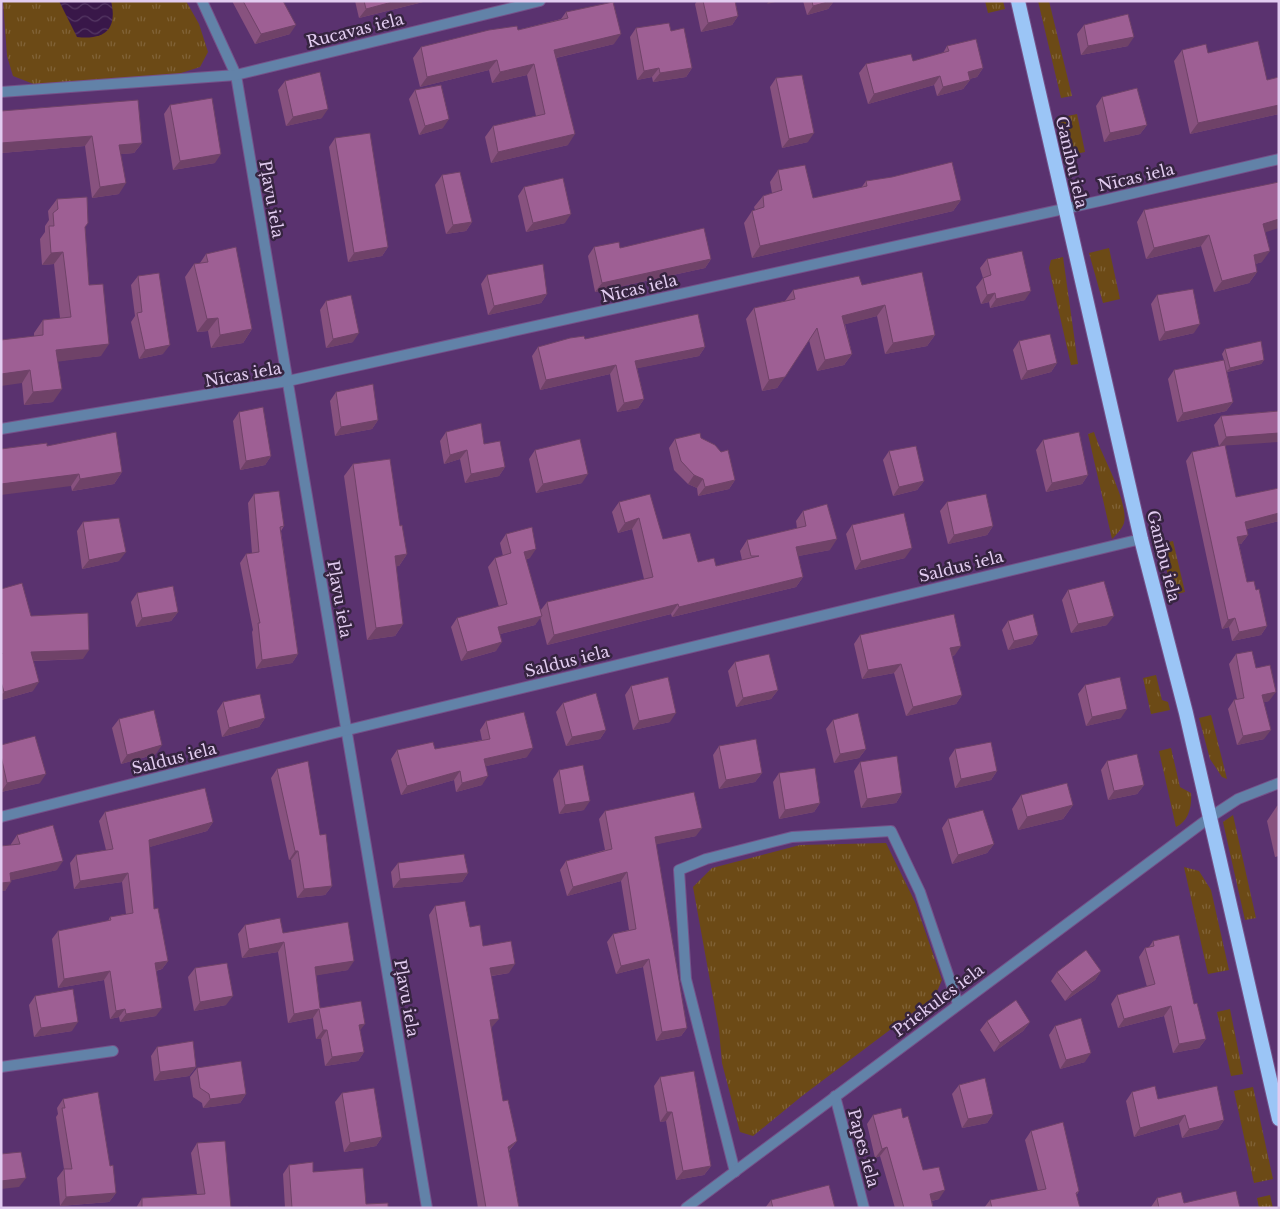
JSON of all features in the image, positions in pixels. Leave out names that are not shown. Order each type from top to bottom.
[{"type":"highway","name":"Ganību iela","points":[[1018,1],[1141,539],[1186,713],[1279,1119]]},
{"type":"street","name":"Pļavu iela","points":[[202,1],[236,75],[427,1208]]},
{"type":"street","name":"Rucavas iela","points":[[1,92],[236,75],[540,1]]},
{"type":"street","name":"Nīcas iela","points":[[1,428],[288,382],[1065,209],[1279,159]]},
{"type":"street","name":"Saldus iela","points":[[1,817],[347,730],[1141,539]]},
{"type":"street","name":"Priekules iela","points":[[686,1208],[1209,818],[1238,799],[1279,783]]},
{"type":"street","points":[[735,1172],[686,978],[679,870],[706,859],[792,837],[891,831],[920,892],[958,1004]]},
{"type":"street","points":[[1,1067],[113,1051]]},
{"type":"street","name":"Papes iela","points":[[835,1096],[864,1208]]},
{"type":"green space","points":[[3,1],[186,1],[199,24],[208,52],[200,67],[178,74],[36,85],[13,76],[7,56]]},
{"type":"green space","points":[[985,1],[1003,1],[1005,9],[988,13]]},
{"type":"green space","points":[[1038,1],[1049,1],[1072,96],[1061,98]]},
{"type":"green space","points":[[1077,114],[1085,152],[1067,156],[1058,118]]},
{"type":"green space","points":[[1109,248],[1120,299],[1103,303],[1089,253]]},
{"type":"green space","points":[[1063,257],[1078,364],[1071,365],[1049,268],[1051,260]]},
{"type":"green space","points":[[1094,432],[1119,491],[1124,514],[1124,523],[1112,539],[1088,434]]},
{"type":"green space","points":[[1173,541],[1185,592],[1173,595],[1160,544]]},
{"type":"green space","points":[[1156,675],[1162,700],[1168,702],[1170,710],[1151,714],[1143,678]]},
{"type":"green space","points":[[1211,715],[1227,779],[1222,777],[1210,759],[1199,718]]},
{"type":"green space","points":[[1171,748],[1180,787],[1191,793],[1189,813],[1184,821],[1176,827],[1159,751]]},
{"type":"green space","points":[[1233,815],[1256,918],[1245,920],[1223,822]]},
{"type":"green space","points":[[886,843],[915,902],[942,980],[935,996],[802,1096],[753,1136],[740,1132],[722,1063],[719,1030],[693,887],[712,868],[800,845]]},
{"type":"green space","points":[[1184,867],[1199,871],[1211,890],[1229,970],[1208,974]]},
{"type":"green space","points":[[1230,1009],[1243,1074],[1231,1076],[1217,1012]]},
{"type":"green space","points":[[1253,1087],[1273,1179],[1254,1183],[1234,1091]]},
{"type":"green space","points":[[1270,1195],[1273,1208],[1259,1208],[1257,1198]]},
{"type":"water","points":[[59,1],[111,1],[113,11],[110,26],[107,31],[95,37],[77,37]]},
{"type":"building","points":[[243,1],[283,1],[296,25],[261,34]]},
{"type":"building","points":[[364,1],[396,1],[366,9]]},
{"type":"building","points":[[703,1],[735,1],[738,16],[708,23]]},
{"type":"building","points":[[812,1],[831,1],[813,6]]},
{"type":"building","points":[[613,2],[621,34],[554,50],[575,134],[498,152],[493,126],[545,114],[534,64],[500,72],[497,60],[427,77],[421,47],[489,30],[517,26],[518,30],[568,18],[566,12]]},
{"type":"building","points":[[1128,14],[1134,37],[1088,46],[1084,25]]},
{"type":"building","points":[[669,23],[671,31],[684,28],[692,68],[660,73],[659,68],[644,71],[636,28]]},
{"type":"building","points":[[976,39],[983,68],[968,72],[970,80],[943,87],[940,76],[874,94],[866,64],[911,54],[913,61],[949,51],[947,46]]},
{"type":"building","points":[[1258,41],[1267,80],[1279,77],[1279,105],[1198,123],[1182,50],[1206,44],[1208,53]]},
{"type":"building","points":[[320,72],[328,109],[293,117],[285,81]]},
{"type":"building","points":[[802,75],[814,133],[789,139],[776,78]]},
{"type":"building","points":[[441,85],[449,119],[425,126],[415,90]]},
{"type":"building","points":[[1137,88],[1147,125],[1110,133],[1102,97]]},
{"type":"building","points":[[212,98],[221,154],[180,161],[170,105]]},
{"type":"building","points":[[138,100],[142,143],[119,145],[126,183],[100,187],[92,136],[1,143],[1,111]]},
{"type":"building","points":[[370,133],[388,247],[354,253],[335,138]]},
{"type":"building","points":[[952,162],[961,200],[760,246],[752,211],[764,207],[763,196],[782,190],[778,170],[805,165],[813,198],[867,186],[866,181],[892,177]]},
{"type":"building","points":[[460,172],[472,222],[453,225],[442,175]]},
{"type":"building","points":[[563,178],[571,214],[533,223],[524,187]]},
{"type":"building","points":[[1279,182],[1279,219],[1263,224],[1270,251],[1254,255],[1257,272],[1222,281],[1209,235],[1154,248],[1144,210]]},
{"type":"building","points":[[87,197],[88,223],[85,227],[89,285],[103,284],[109,344],[56,350],[62,389],[33,392],[30,370],[1,374],[1,340],[43,335],[43,320],[71,317],[63,252],[51,253],[49,226],[54,226],[53,213],[58,209],[57,199]]},
{"type":"building","points":[[704,228],[711,259],[602,283],[594,247],[619,242],[620,248]]},
{"type":"building","points":[[236,247],[252,329],[220,335],[218,318],[207,319],[194,264],[208,262],[206,254]]},
{"type":"building","points":[[1022,251],[1031,291],[996,299],[995,293],[987,295],[983,278],[991,275],[987,259]]},
{"type":"building","points":[[543,264],[547,294],[494,306],[487,275]]},
{"type":"building","points":[[922,272],[935,335],[893,343],[885,305],[842,316],[852,354],[825,360],[817,328],[785,377],[769,380],[754,308],[795,299],[793,290],[859,276],[862,285]]},
{"type":"building","points":[[159,273],[170,345],[145,350],[137,313],[142,312],[138,276]]},
{"type":"building","points":[[1193,289],[1200,324],[1165,332],[1157,295]]},
{"type":"building","points":[[351,295],[359,333],[333,339],[326,301]]},
{"type":"building","points":[[698,314],[705,347],[635,361],[644,399],[624,403],[616,365],[546,380],[538,347],[570,338],[584,336],[585,339]]},
{"type":"building","points":[[1050,334],[1057,363],[1027,371],[1019,341]]},
{"type":"building","points":[[1261,341],[1264,360],[1230,368],[1225,349]]},
{"type":"building","points":[[1224,360],[1233,402],[1183,413],[1174,370]]},
{"type":"building","points":[[373,384],[378,420],[341,427],[336,392]]},
{"type":"building","points":[[263,407],[271,456],[246,461],[239,412]]},
{"type":"building","points":[[1279,411],[1279,433],[1226,437],[1221,416]]},
{"type":"building","points":[[481,423],[484,444],[500,441],[505,467],[471,474],[467,450],[450,455],[446,432]]},
{"type":"building","points":[[116,432],[122,472],[80,479],[79,474],[1,484],[1,449],[47,443],[47,446]]},
{"type":"building","points":[[1079,432],[1088,475],[1052,483],[1043,440]]},
{"type":"building","points":[[700,433],[701,438],[715,445],[721,452],[728,450],[735,480],[705,487],[703,479],[694,475],[681,461],[675,439]]},
{"type":"building","points":[[580,439],[588,474],[543,484],[535,450]]},
{"type":"building","points":[[1225,445],[1236,497],[1279,488],[1279,513],[1245,522],[1248,535],[1237,537],[1247,582],[1254,581],[1256,590],[1259,589],[1267,626],[1239,632],[1235,618],[1228,620],[1192,452]]},
{"type":"building","points":[[916,446],[924,481],[899,487],[889,451]]},
{"type":"building","points":[[390,459],[400,526],[402,525],[407,554],[395,556],[403,624],[376,628],[353,464]]},
{"type":"building","points":[[279,491],[284,526],[280,527],[298,654],[262,660],[258,623],[260,623],[246,554],[259,552],[254,494]]},
{"type":"building","points":[[650,494],[663,539],[690,533],[698,562],[714,558],[716,566],[759,556],[751,556],[747,540],[806,526],[803,511],[827,504],[837,539],[796,547],[803,577],[679,607],[678,604],[554,635],[547,602],[653,577],[639,518],[625,523],[619,502]]},
{"type":"building","points":[[986,494],[993,526],[954,535],[947,502]]},
{"type":"building","points":[[904,513],[912,548],[861,561],[852,525]]},
{"type":"building","points":[[119,518],[126,552],[89,560],[83,522]]},
{"type":"building","points":[[532,527],[536,549],[524,552],[542,616],[498,627],[502,642],[467,652],[457,618],[507,604],[495,558],[511,553],[506,534]]},
{"type":"building","points":[[1104,581],[1114,616],[1078,624],[1068,590]]},
{"type":"building","points":[[22,583],[31,616],[88,613],[89,650],[31,652],[39,682],[4,692],[1,682],[1,589]]},
{"type":"building","points":[[173,586],[178,612],[142,618],[137,593]]},
{"type":"building","points":[[954,614],[961,646],[950,648],[962,695],[913,707],[901,664],[868,670],[860,635]]},
{"type":"building","points":[[1033,614],[1038,635],[1014,641],[1008,621]]},
{"type":"building","points":[[1252,651],[1256,668],[1270,665],[1276,692],[1262,695],[1271,730],[1243,736],[1234,700],[1244,698],[1236,654]]},
{"type":"building","points":[[769,654],[778,690],[743,698],[735,662]]},
{"type":"building","points":[[668,677],[676,713],[639,721],[631,686]]},
{"type":"building","points":[[1120,677],[1127,709],[1092,717],[1085,685]]},
{"type":"building","points":[[596,693],[606,730],[572,737],[563,703]]},
{"type":"building","points":[[260,694],[265,718],[229,728],[223,702]]},
{"type":"building","points":[[154,710],[162,745],[127,755],[119,719]]},
{"type":"building","points":[[524,712],[533,748],[484,759],[488,776],[462,783],[460,771],[407,786],[397,750],[433,742],[435,749],[490,739],[486,721]]},
{"type":"building","points":[[858,713],[866,749],[840,754],[833,720]]},
{"type":"building","points":[[35,736],[46,774],[7,783],[1,756],[1,745]]},
{"type":"building","points":[[756,739],[762,773],[726,780],[719,746]]},
{"type":"building","points":[[991,742],[997,771],[961,779],[955,749]]},
{"type":"building","points":[[1137,754],[1144,785],[1114,791],[1107,761]]},
{"type":"building","points":[[897,756],[902,793],[867,799],[860,762]]},
{"type":"building","points":[[308,761],[320,835],[326,834],[332,886],[304,889],[298,851],[295,851],[277,769]]},
{"type":"building","points":[[583,765],[590,801],[565,805],[559,770]]},
{"type":"building","points":[[815,768],[820,803],[785,810],[779,773]]},
{"type":"building","points":[[1067,783],[1073,805],[1027,817],[1021,795]]},
{"type":"building","points":[[205,788],[213,822],[149,840],[154,909],[158,908],[168,961],[155,963],[162,1008],[126,1014],[125,1009],[116,1011],[110,971],[64,979],[58,931],[111,920],[110,917],[133,913],[128,873],[80,881],[76,855],[113,849],[105,812]]},
{"type":"building","points":[[694,792],[702,828],[655,837],[687,1028],[662,1032],[649,959],[621,966],[613,934],[636,929],[627,872],[573,887],[566,861],[612,849],[605,811]]},
{"type":"building","points":[[983,810],[994,844],[958,855],[948,819]]},
{"type":"building","points":[[53,825],[63,861],[10,873],[11,882],[1,883],[1,846],[20,844],[17,835]]},
{"type":"building","points":[[464,854],[468,873],[400,879],[398,863]]},
{"type":"building","points":[[465,901],[470,927],[480,925],[483,946],[511,941],[515,964],[490,968],[499,1019],[490,1020],[503,1101],[508,1100],[517,1141],[508,1147],[519,1208],[486,1208],[435,906]]},
{"type":"building","points":[[280,918],[283,933],[348,922],[354,961],[315,967],[320,1008],[361,1001],[365,1024],[359,1025],[364,1052],[332,1057],[327,1030],[323,1030],[319,1009],[294,1014],[284,942],[249,949],[245,925]]},
{"type":"building","points":[[1179,935],[1194,1004],[1197,1003],[1206,1039],[1179,1044],[1171,1006],[1124,1019],[1117,995],[1155,984],[1145,948],[1154,946],[1153,941]]},
{"type":"building","points":[[1086,950],[1101,971],[1072,992],[1057,972]]},
{"type":"building","points":[[227,963],[233,996],[200,1002],[195,968]]},
{"type":"building","points":[[73,989],[78,1022],[41,1028],[35,996]]},
{"type":"building","points":[[1016,1000],[1030,1022],[1000,1043],[987,1021]]},
{"type":"building","points":[[1081,1018],[1091,1053],[1066,1060],[1055,1026]]},
{"type":"building","points":[[193,1041],[196,1067],[160,1072],[157,1047]]},
{"type":"building","points":[[241,1061],[246,1094],[210,1099],[209,1094],[200,1088],[197,1068]]},
{"type":"building","points":[[694,1071],[711,1166],[683,1171],[672,1112],[667,1112],[660,1077]]},
{"type":"building","points":[[985,1078],[993,1114],[968,1119],[959,1085]]},
{"type":"building","points":[[1155,1086],[1158,1099],[1217,1086],[1224,1120],[1189,1129],[1185,1115],[1140,1128],[1132,1092]]},
{"type":"building","points":[[374,1088],[382,1137],[350,1143],[342,1093]]},
{"type":"building","points":[[98,1092],[110,1166],[113,1165],[116,1193],[66,1197],[64,1169],[72,1169],[62,1108],[65,1108],[63,1099]]},
{"type":"building","points":[[901,1108],[903,1118],[908,1116],[923,1170],[939,1167],[945,1190],[930,1194],[933,1208],[904,1208],[887,1147],[882,1149],[873,1115]]},
{"type":"building","points":[[1063,1122],[1079,1191],[1076,1193],[1080,1208],[992,1208],[990,1200],[1046,1189],[1031,1131]]},
{"type":"building","points":[[225,1141],[231,1208],[142,1208],[142,1198],[205,1194],[197,1143]]},
{"type":"building","points":[[21,1152],[26,1178],[1,1181],[1,1154]]},
{"type":"building","points":[[313,1162],[313,1172],[363,1168],[366,1204],[388,1203],[388,1208],[292,1208],[289,1165]]},
{"type":"building","points":[[829,1185],[835,1208],[773,1208],[771,1200]]},
{"type":"building","points":[[1236,1191],[1240,1208],[1159,1208],[1157,1198],[1181,1192],[1184,1203]]}]
